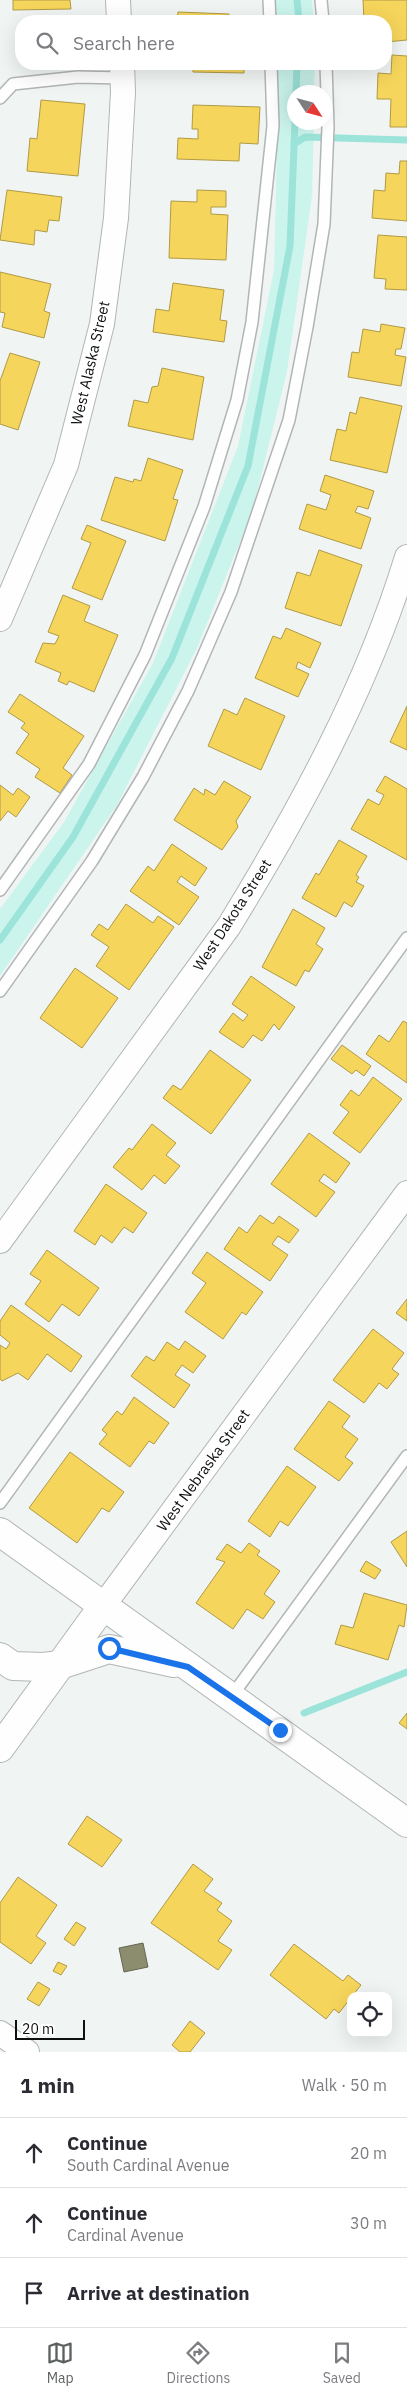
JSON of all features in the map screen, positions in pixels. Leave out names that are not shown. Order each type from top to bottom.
[{"type":"main road","points":[[0,1532],[407,1823]]},
{"type":"main road","name":"West Nebraska Street","points":[[0,1748],[103,1606]]},
{"type":"main road","points":[[0,1657],[13,1666],[60,1665],[109,1648],[188,1667]]},
{"type":"street","points":[[118,0],[119,15]]},
{"type":"street","name":"West Alaska Street","points":[[0,619],[66,465],[102,324],[116,218],[122,71]]},
{"type":"street","name":"West Dakota Street","points":[[0,1241],[229,926],[255,884],[292,820],[335,735],[406,567]]},
{"type":"street","name":"West Nebraska Street","points":[[103,1606],[407,1193]]},
{"type":"street","points":[[0,2033],[27,2052]]},
{"type":"lane","points":[[269,0],[270,15]]},
{"type":"lane","points":[[321,0],[322,15]]},
{"type":"lane","points":[[0,890],[89,764],[145,655],[204,507],[237,400],[252,322],[273,126],[271,70]]},
{"type":"lane","points":[[0,991],[92,862],[143,777],[188,691],[231,592],[289,420],[307,328],[324,224],[328,127],[326,70]]},
{"type":"lane","points":[[0,98],[12,84],[122,71]]},
{"type":"lane","points":[[0,1503],[407,938]]},
{"type":"lane","points":[[231,1696],[407,1456]]},
{"type":"green space","points":[[271,0],[312,0],[313,15],[272,15]]},
{"type":"green space","points":[[275,70],[315,70],[314,85],[287,85],[287,130],[314,130],[312,196],[287,372],[252,512],[197,648],[117,805],[0,976],[0,909],[64,822],[153,663],[238,446],[274,270],[278,108]]},
{"type":"building: Homes","points":[[13,0],[70,0],[71,9],[13,10]]},
{"type":"building: Homes","points":[[363,0],[407,0],[407,40],[392,41],[392,15],[364,15]]},
{"type":"building: Homes","points":[[178,12],[229,14],[229,15],[178,15]]},
{"type":"building: Homes","points":[[392,55],[407,56],[407,127],[390,127],[391,99],[377,99],[378,73],[391,74]]},
{"type":"building: Homes","points":[[193,70],[244,70],[244,73],[193,72]]},
{"type":"building: Homes","points":[[41,100],[85,104],[78,176],[27,171],[30,138],[37,139]]},
{"type":"building: Homes","points":[[193,105],[260,107],[258,144],[240,143],[239,161],[177,159],[178,138],[198,139],[198,129],[192,129]]},
{"type":"building: Homes","points":[[400,161],[407,161],[407,221],[372,218],[374,190],[385,191],[386,173],[399,174]]},
{"type":"building: Homes","points":[[7,190],[62,197],[59,221],[49,220],[47,232],[35,230],[34,245],[0,240]]},
{"type":"building: Homes","points":[[197,190],[226,191],[226,207],[211,207],[211,214],[228,215],[226,260],[169,258],[171,201],[197,202]]},
{"type":"building: Homes","points":[[378,235],[407,237],[407,290],[385,289],[386,279],[374,278]]},
{"type":"building: Homes","points":[[0,272],[51,284],[44,311],[50,313],[44,338],[2,327],[5,313],[0,312]]},
{"type":"building: Homes","points":[[173,283],[224,290],[220,320],[227,321],[224,342],[153,332],[156,309],[169,311]]},
{"type":"building: Homes","points":[[381,324],[405,328],[401,349],[396,349],[395,355],[406,357],[401,386],[348,377],[352,352],[359,353],[363,329],[380,332]]},
{"type":"building: Homes","points":[[10,353],[40,362],[18,430],[0,424],[0,381]]},
{"type":"building: Homes","points":[[162,368],[204,377],[193,440],[128,426],[134,400],[148,403],[152,387],[158,386]]},
{"type":"building: Homes","points":[[360,397],[402,406],[387,473],[330,460],[337,429],[346,431],[350,412],[356,414]]},
{"type":"building: Homes","points":[[148,458],[183,470],[173,499],[178,500],[165,541],[101,520],[115,477],[133,482],[134,479],[141,481]]},
{"type":"building: Homes","points":[[325,475],[374,491],[368,509],[358,506],[355,512],[371,518],[361,549],[299,529],[307,504],[326,510],[331,495],[320,491]]},
{"type":"building: Homes","points":[[87,525],[126,541],[102,600],[72,588],[91,543],[81,539]]},
{"type":"building: Homes","points":[[319,550],[362,565],[341,626],[285,608],[297,572],[310,576]]},
{"type":"building: Homes","points":[[63,595],[90,606],[84,621],[118,635],[94,692],[69,681],[67,685],[58,681],[61,673],[35,662],[43,643],[55,644],[59,636],[48,632]]},
{"type":"building: Homes","points":[[286,628],[321,643],[310,668],[298,662],[296,668],[309,674],[298,697],[255,678],[273,636],[281,639]]},
{"type":"building: Homes","points":[[20,694],[84,736],[63,768],[72,775],[60,793],[35,777],[40,769],[16,753],[29,734],[21,728],[25,723],[8,712]]},
{"type":"building: Homes","points":[[245,698],[285,716],[261,770],[208,746],[224,709],[237,715]]},
{"type":"building: Homes","points":[[407,706],[407,750],[390,742]]},
{"type":"building: Homes","points":[[385,776],[407,789],[407,860],[351,829],[368,799],[379,805],[384,795],[376,791]]},
{"type":"building: Homes","points":[[224,781],[251,797],[236,821],[238,827],[222,850],[174,820],[194,788],[204,795],[205,789],[215,795]]},
{"type":"building: Homes","points":[[0,785],[13,795],[18,788],[30,797],[16,817],[8,811],[0,821]]},
{"type":"building: Homes","points":[[339,840],[367,856],[356,875],[359,877],[356,882],[364,886],[352,907],[344,902],[336,917],[302,898],[316,873],[319,875]]},
{"type":"building: Homes","points":[[172,844],[207,868],[195,886],[181,876],[177,882],[199,897],[179,925],[130,891],[148,866],[154,871]]},
{"type":"building: Homes","points":[[126,904],[153,923],[158,916],[174,927],[129,990],[96,966],[109,947],[91,935],[99,924],[108,930]]},
{"type":"building: Homes","points":[[293,909],[325,928],[316,944],[323,949],[309,972],[305,970],[296,986],[262,967]]},
{"type":"building: Homes","points":[[75,968],[118,998],[82,1048],[40,1018]]},
{"type":"building: Homes","points":[[251,976],[295,1007],[279,1030],[274,1024],[262,1041],[253,1035],[243,1048],[219,1032],[233,1013],[243,1021],[248,1015],[232,1004]]},
{"type":"building: Homes","points":[[403,1021],[407,1023],[407,1083],[366,1054],[379,1035],[389,1042]]},
{"type":"building: Homes","points":[[342,1045],[371,1066],[364,1076],[356,1070],[352,1074],[331,1059]]},
{"type":"building: Homes","points":[[210,1050],[251,1080],[211,1134],[163,1098],[173,1085],[181,1090]]},
{"type":"building: Homes","points":[[373,1077],[402,1099],[360,1153],[333,1133],[349,1112],[340,1105],[351,1090],[359,1096]]},
{"type":"building: Homes","points":[[152,1124],[176,1143],[166,1155],[180,1166],[165,1184],[154,1175],[142,1190],[113,1167],[129,1148],[132,1150]]},
{"type":"building: Homes","points":[[309,1133],[350,1163],[336,1183],[324,1174],[319,1181],[335,1192],[316,1217],[271,1184]]},
{"type":"building: Homes","points":[[106,1184],[147,1213],[133,1233],[124,1227],[112,1243],[101,1235],[95,1245],[74,1231]]},
{"type":"building: Homes","points":[[260,1215],[273,1224],[279,1216],[299,1230],[289,1243],[278,1236],[272,1244],[288,1255],[270,1281],[224,1249],[239,1227],[247,1233]]},
{"type":"building: Homes","points":[[47,1250],[99,1288],[79,1316],[62,1304],[49,1322],[25,1304],[41,1281],[30,1274]]},
{"type":"building: Homes","points":[[207,1252],[263,1292],[246,1315],[242,1312],[223,1339],[185,1312],[206,1283],[192,1273]]},
{"type":"building: Homes","points":[[407,1299],[407,1321],[396,1313]]},
{"type":"building: Homes","points":[[11,1305],[82,1356],[71,1372],[47,1354],[28,1380],[18,1373],[2,1381],[0,1379],[0,1345],[6,1349],[10,1343],[0,1335],[0,1321]]},
{"type":"building: Homes","points":[[373,1329],[404,1353],[392,1369],[399,1374],[387,1389],[379,1383],[364,1403],[333,1380]]},
{"type":"building: Homes","points":[[185,1341],[206,1356],[193,1373],[182,1365],[175,1375],[190,1385],[174,1408],[131,1376],[146,1356],[154,1361],[167,1342],[179,1350]]},
{"type":"building: Homes","points":[[134,1397],[169,1423],[154,1444],[149,1441],[130,1467],[99,1444],[107,1434],[102,1430],[117,1411],[122,1415]]},
{"type":"building: Homes","points":[[329,1401],[350,1416],[342,1427],[358,1439],[345,1457],[353,1463],[339,1481],[294,1449]]},
{"type":"building: Homes","points":[[70,1452],[124,1492],[109,1512],[102,1508],[77,1543],[29,1508]]},
{"type":"building: Homes","points":[[287,1466],[316,1487],[288,1526],[280,1521],[270,1537],[248,1521]]},
{"type":"building: Homes","points":[[407,1531],[407,1567],[391,1542]]},
{"type":"building: Homes","points":[[249,1543],[260,1551],[257,1555],[280,1571],[264,1594],[275,1602],[263,1619],[247,1609],[233,1629],[196,1603],[225,1562],[216,1559],[227,1544],[241,1553]]},
{"type":"building: Homes","points":[[366,1561],[381,1570],[375,1579],[360,1571]]},
{"type":"building: Homes","points":[[364,1593],[407,1605],[404,1627],[399,1625],[388,1660],[335,1644],[341,1625],[353,1628]]},
{"type":"building: Homes","points":[[407,1713],[407,1729],[399,1723]]},
{"type":"building: Homes","points":[[87,1816],[122,1840],[102,1867],[68,1844]]},
{"type":"building: Homes","points":[[193,1864],[213,1879],[204,1891],[222,1903],[217,1910],[232,1921],[218,1941],[232,1950],[218,1970],[151,1923]]},
{"type":"building: Homes","points":[[18,1877],[57,1905],[36,1936],[46,1943],[31,1964],[0,1942],[0,1903]]},
{"type":"building: Homes","points":[[76,1922],[86,1928],[74,1946],[64,1939]]},
{"type":"building: Homes","points":[[294,1944],[343,1981],[348,1975],[361,1985],[356,1992],[347,1992],[347,2003],[339,2013],[334,2009],[326,2019],[270,1975]]},
{"type":"building: Homes","points":[[58,1962],[67,1966],[61,1975],[53,1971]]},
{"type":"building: Homes","points":[[38,1982],[50,1989],[39,2006],[27,1999]]},
{"type":"building: Homes","points":[[190,2021],[205,2033],[190,2052],[180,2052],[172,2045]]},
{"type":"building: Industry","points":[[143,1943],[148,1967],[124,1972],[119,1948]]},
{"type":"waterway","points":[[297,0],[298,15]]},
{"type":"waterway","points":[[296,85],[297,70]]},
{"type":"waterway","points":[[0,940],[73,837],[172,658],[248,466],[290,246],[295,130]]},
{"type":"waterway","points":[[294,144],[305,137],[407,140]]},
{"type":"waterway","points":[[304,1713],[407,1672]]},
{"type":"route","points":[[109,1648],[188,1667],[280,1730]]}]
